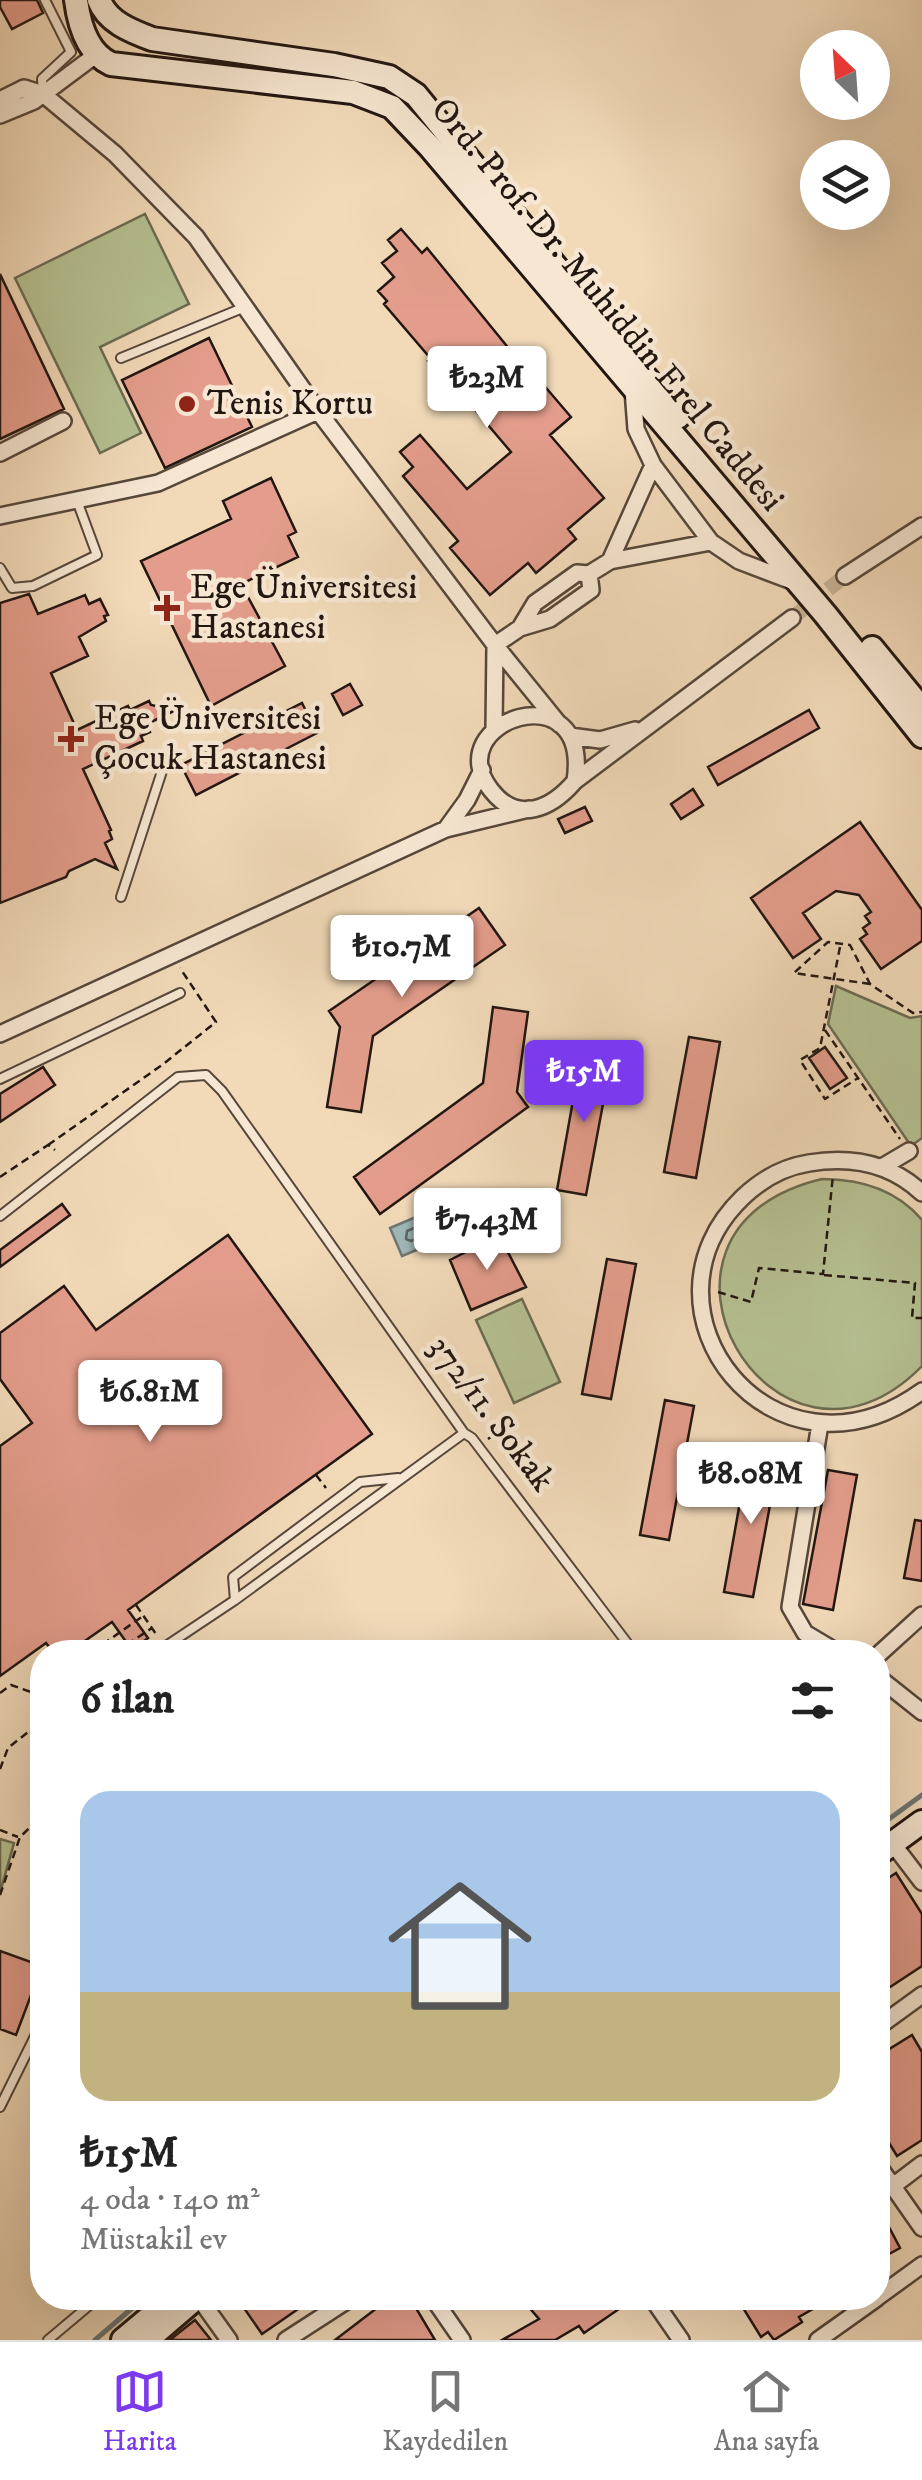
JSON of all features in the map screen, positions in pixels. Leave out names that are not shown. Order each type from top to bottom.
[{"type":"main road","points":[[76,0],[79,22],[99,53],[124,27],[103,12],[99,0]]},
{"type":"main road","name":"Ord. Prof. Dr. Muhiddin Erel Caddesi","points":[[124,27],[152,39],[198,48],[334,65],[388,78],[416,95],[734,486],[922,709]]},
{"type":"main road","name":"Ord. Prof. Dr. Muhiddin Erel Caddesi","points":[[99,53],[353,92],[392,107],[429,146],[922,736]]},
{"type":"main road","points":[[891,1852],[922,1822]]},
{"type":"main road","points":[[891,1852],[922,1842]]},
{"type":"main road","points":[[123,2340],[159,2310]]},
{"type":"main road","points":[[148,2340],[184,2310]]},
{"type":"street","points":[[0,115],[43,94],[99,53]]},
{"type":"street","points":[[0,100],[24,88],[43,94],[114,154],[196,236],[318,411],[495,645],[565,730],[576,752],[575,780]]},
{"type":"street","points":[[632,387],[636,429],[653,465],[711,542],[739,562],[796,582]]},
{"type":"street","points":[[0,516],[158,483],[318,411]]},
{"type":"street","points":[[0,452],[63,421]]},
{"type":"street","points":[[610,561],[653,465]]},
{"type":"street","points":[[845,576],[922,526]]},
{"type":"street","points":[[495,645],[520,628],[535,603],[577,573],[590,574],[610,561],[711,542]]},
{"type":"street","points":[[0,1034],[446,829],[546,807],[559,799],[575,780],[792,618]]},
{"type":"street","points":[[494,729],[495,645]]},
{"type":"street","points":[[446,829],[468,800],[482,770],[486,740],[510,718],[545,716],[565,730],[600,740],[644,728]]},
{"type":"street","points":[[482,770],[487,786],[498,798],[512,807],[529,810]]},
{"type":"street","points":[[882,1167],[909,1151]]},
{"type":"street","points":[[922,1192],[882,1167],[834,1159],[794,1165],[757,1183],[728,1212],[708,1247],[701,1287],[704,1320],[715,1352],[733,1380],[758,1402],[788,1417],[820,1424],[859,1423],[896,1410],[922,1391]]},
{"type":"street","points":[[817,1640],[805,1633],[790,1607],[820,1424]]},
{"type":"street","points":[[890,1643],[922,1615]]},
{"type":"street","points":[[890,1687],[922,1712]]},
{"type":"street","points":[[891,1852],[922,1882]]},
{"type":"street","points":[[890,2019],[922,1996]]},
{"type":"street","points":[[892,2186],[922,2164]]},
{"type":"street","points":[[890,2183],[922,2228]]},
{"type":"street","points":[[890,2288],[922,2265]]},
{"type":"street","points":[[207,2310],[229,2340]]},
{"type":"street","points":[[286,2340],[333,2310]]},
{"type":"street","points":[[441,2310],[462,2340]]},
{"type":"street","points":[[660,2310],[681,2340]]},
{"type":"street","points":[[818,2340],[859,2310]]},
{"type":"lane","points":[[43,94],[42,79],[71,52],[45,0]]},
{"type":"lane","points":[[122,358],[244,307]]},
{"type":"lane","points":[[0,568],[12,588],[33,586],[97,555],[76,498]]},
{"type":"lane","points":[[121,897],[164,762]]},
{"type":"lane","points":[[0,1079],[180,993]]},
{"type":"lane","name":"372/11. Sokak","points":[[0,1216],[178,1077],[206,1074],[222,1091],[464,1434],[478,1446],[625,1640]]},
{"type":"lane","points":[[175,1640],[464,1434]]},
{"type":"lane","points":[[235,1600],[233,1578],[360,1482],[400,1478]]},
{"type":"lane","points":[[0,2107],[30,2046]]},
{"type":"lane","points":[[48,2340],[84,2310]]},
{"type":"path","points":[[870,984],[850,945],[828,942],[794,972],[870,984],[913,1013],[922,1012]]},
{"type":"path","points":[[840,945],[820,1048],[800,1060],[825,1099],[858,1078]]},
{"type":"path","points":[[0,1177],[147,1076],[216,1022],[172,956]]},
{"type":"path","points":[[824,1029],[909,1151]]},
{"type":"path","points":[[48,1145],[55,1150]]},
{"type":"path","points":[[823,1274],[834,1159]]},
{"type":"path","points":[[701,1287],[751,1302],[759,1268],[915,1282],[912,1318],[922,1318]]},
{"type":"path","points":[[478,1446],[503,1428]]},
{"type":"path","points":[[316,1474],[330,1494]]},
{"type":"path","points":[[136,1604],[160,1640]]},
{"type":"path","points":[[110,1640],[144,1616]]},
{"type":"path","points":[[134,1640],[152,1628]]},
{"type":"path","points":[[0,1693],[10,1685],[30,1692]]},
{"type":"path","points":[[0,1769],[8,1748],[30,1731]]},
{"type":"path","points":[[0,1895],[20,1837],[30,1827]]},
{"type":"path","points":[[0,1830],[20,1837]]},
{"type":"green space","points":[[145,214],[189,304],[100,347],[141,433],[100,453],[15,278]]},
{"type":"green space","points":[[836,986],[910,1018],[922,1016],[922,1138],[911,1146],[828,1024]]},
{"type":"green space","points":[[822,1179],[877,1188],[901,1201],[922,1220],[922,1366],[867,1403],[814,1407],[769,1386],[736,1348],[720,1300],[726,1251],[759,1208]]},
{"type":"green space","points":[[522,1299],[560,1382],[514,1403],[476,1320]]},
{"type":"green space","points":[[0,1839],[14,1843],[0,1893]]},
{"type":"water","points":[[473,1193],[484,1222],[402,1256],[390,1228]]},
{"type":"building","points":[[0,0],[37,0],[43,13],[12,29]]},
{"type":"building","points":[[401,229],[422,253],[427,248],[571,417],[550,435],[604,498],[568,529],[576,539],[536,573],[528,563],[490,595],[450,548],[458,541],[403,476],[413,467],[400,452],[420,435],[467,489],[511,452],[460,392],[457,395],[384,304],[387,301],[378,291],[394,277],[382,263],[397,251],[388,240]]},
{"type":"building","points":[[0,274],[64,409],[0,439]]},
{"type":"building","name":"Tenis Kortu","points":[[209,338],[252,427],[165,468],[122,380]]},
{"type":"building","points":[[271,478],[296,532],[288,536],[298,557],[241,584],[285,666],[211,706],[141,561],[231,519],[223,501]]},
{"type":"building","name":"Ege Üniversitesi Çocuk Hastanesi","points":[[29,594],[38,614],[85,595],[89,604],[100,599],[108,615],[104,616],[106,621],[79,637],[88,656],[51,673],[77,730],[128,706],[130,710],[149,701],[151,705],[176,710],[147,724],[150,732],[141,736],[143,741],[83,769],[111,830],[112,839],[105,843],[117,869],[95,859],[69,871],[66,877],[0,903],[0,603]]},
{"type":"building","points":[[350,684],[362,705],[343,715],[332,694]]},
{"type":"building","points":[[302,703],[317,733],[196,795],[181,765]]},
{"type":"building","points":[[809,710],[819,728],[718,785],[708,767]]},
{"type":"building","points":[[693,789],[703,805],[681,819],[671,804]]},
{"type":"building","points":[[585,807],[592,821],[565,833],[558,819]]},
{"type":"building","points":[[860,822],[922,910],[922,941],[881,969],[860,939],[867,934],[863,928],[870,923],[865,916],[871,912],[859,895],[836,891],[803,913],[821,939],[793,958],[751,898]]},
{"type":"building","points":[[479,908],[505,945],[373,1036],[361,1112],[327,1107],[340,1027],[329,1011]]},
{"type":"building","points":[[493,1007],[528,1012],[517,1092],[528,1107],[380,1214],[354,1177],[483,1083]]},
{"type":"building","points":[[689,1037],[720,1042],[696,1178],[664,1172]]},
{"type":"building","points":[[825,1047],[847,1078],[830,1089],[809,1058]]},
{"type":"building","points":[[581,1056],[611,1061],[586,1195],[557,1190]]},
{"type":"building","points":[[43,1067],[55,1085],[0,1122],[0,1094]]},
{"type":"building","points":[[62,1204],[70,1215],[0,1267],[0,1250]]},
{"type":"building","points":[[228,1235],[372,1434],[128,1610],[148,1638],[145,1640],[125,1640],[112,1622],[86,1640],[30,1640],[30,1654],[0,1676],[0,1446],[32,1423],[0,1379],[0,1333],[64,1286],[96,1330]]},
{"type":"building","points":[[499,1235],[526,1287],[471,1310],[450,1260]]},
{"type":"building","points":[[607,1259],[636,1264],[611,1399],[582,1394]]},
{"type":"building","points":[[665,1400],[694,1406],[669,1540],[640,1535]]},
{"type":"building","points":[[748,1457],[778,1462],[753,1597],[724,1592]]},
{"type":"building","points":[[828,1470],[857,1475],[833,1610],[803,1604]]},
{"type":"building","points":[[915,1520],[922,1521],[922,1581],[904,1578]]},
{"type":"building","points":[[896,1873],[922,1914],[922,1966],[890,1987],[890,1877]]},
{"type":"building","points":[[0,1951],[30,1962],[30,1998],[16,2035],[0,2029]]},
{"type":"building","points":[[912,2035],[922,2052],[922,2140],[897,2156],[890,2145],[890,2049]]},
{"type":"building","points":[[890,2229],[900,2248],[890,2253]]},
{"type":"building","points":[[245,2310],[297,2310],[262,2334]]},
{"type":"building","points":[[374,2310],[417,2310],[435,2340],[335,2340]]},
{"type":"building","points":[[531,2310],[618,2310],[584,2333],[579,2326],[555,2340],[502,2340],[539,2319]]},
{"type":"building","points":[[744,2310],[811,2310],[799,2317],[802,2322],[774,2340],[768,2332],[761,2337]]},
{"type":"building","points":[[195,2320],[211,2340],[170,2340],[176,2335]]},
{"type":"waterway","points":[[890,1818],[922,1795]]},
{"type":"waterway","points":[[95,2340],[130,2310]]},
{"type":"tunnel","points":[[792,618],[845,576]]},
{"type":"place","name":"Tenis Kortu","points":[[187,404]]},
{"type":"place","name":"Ege Üniversitesi Hastanesi","points":[[167,608]]},
{"type":"place","name":"Ege Üniversitesi Çocuk Hastanesi","points":[[71,739]]}]
